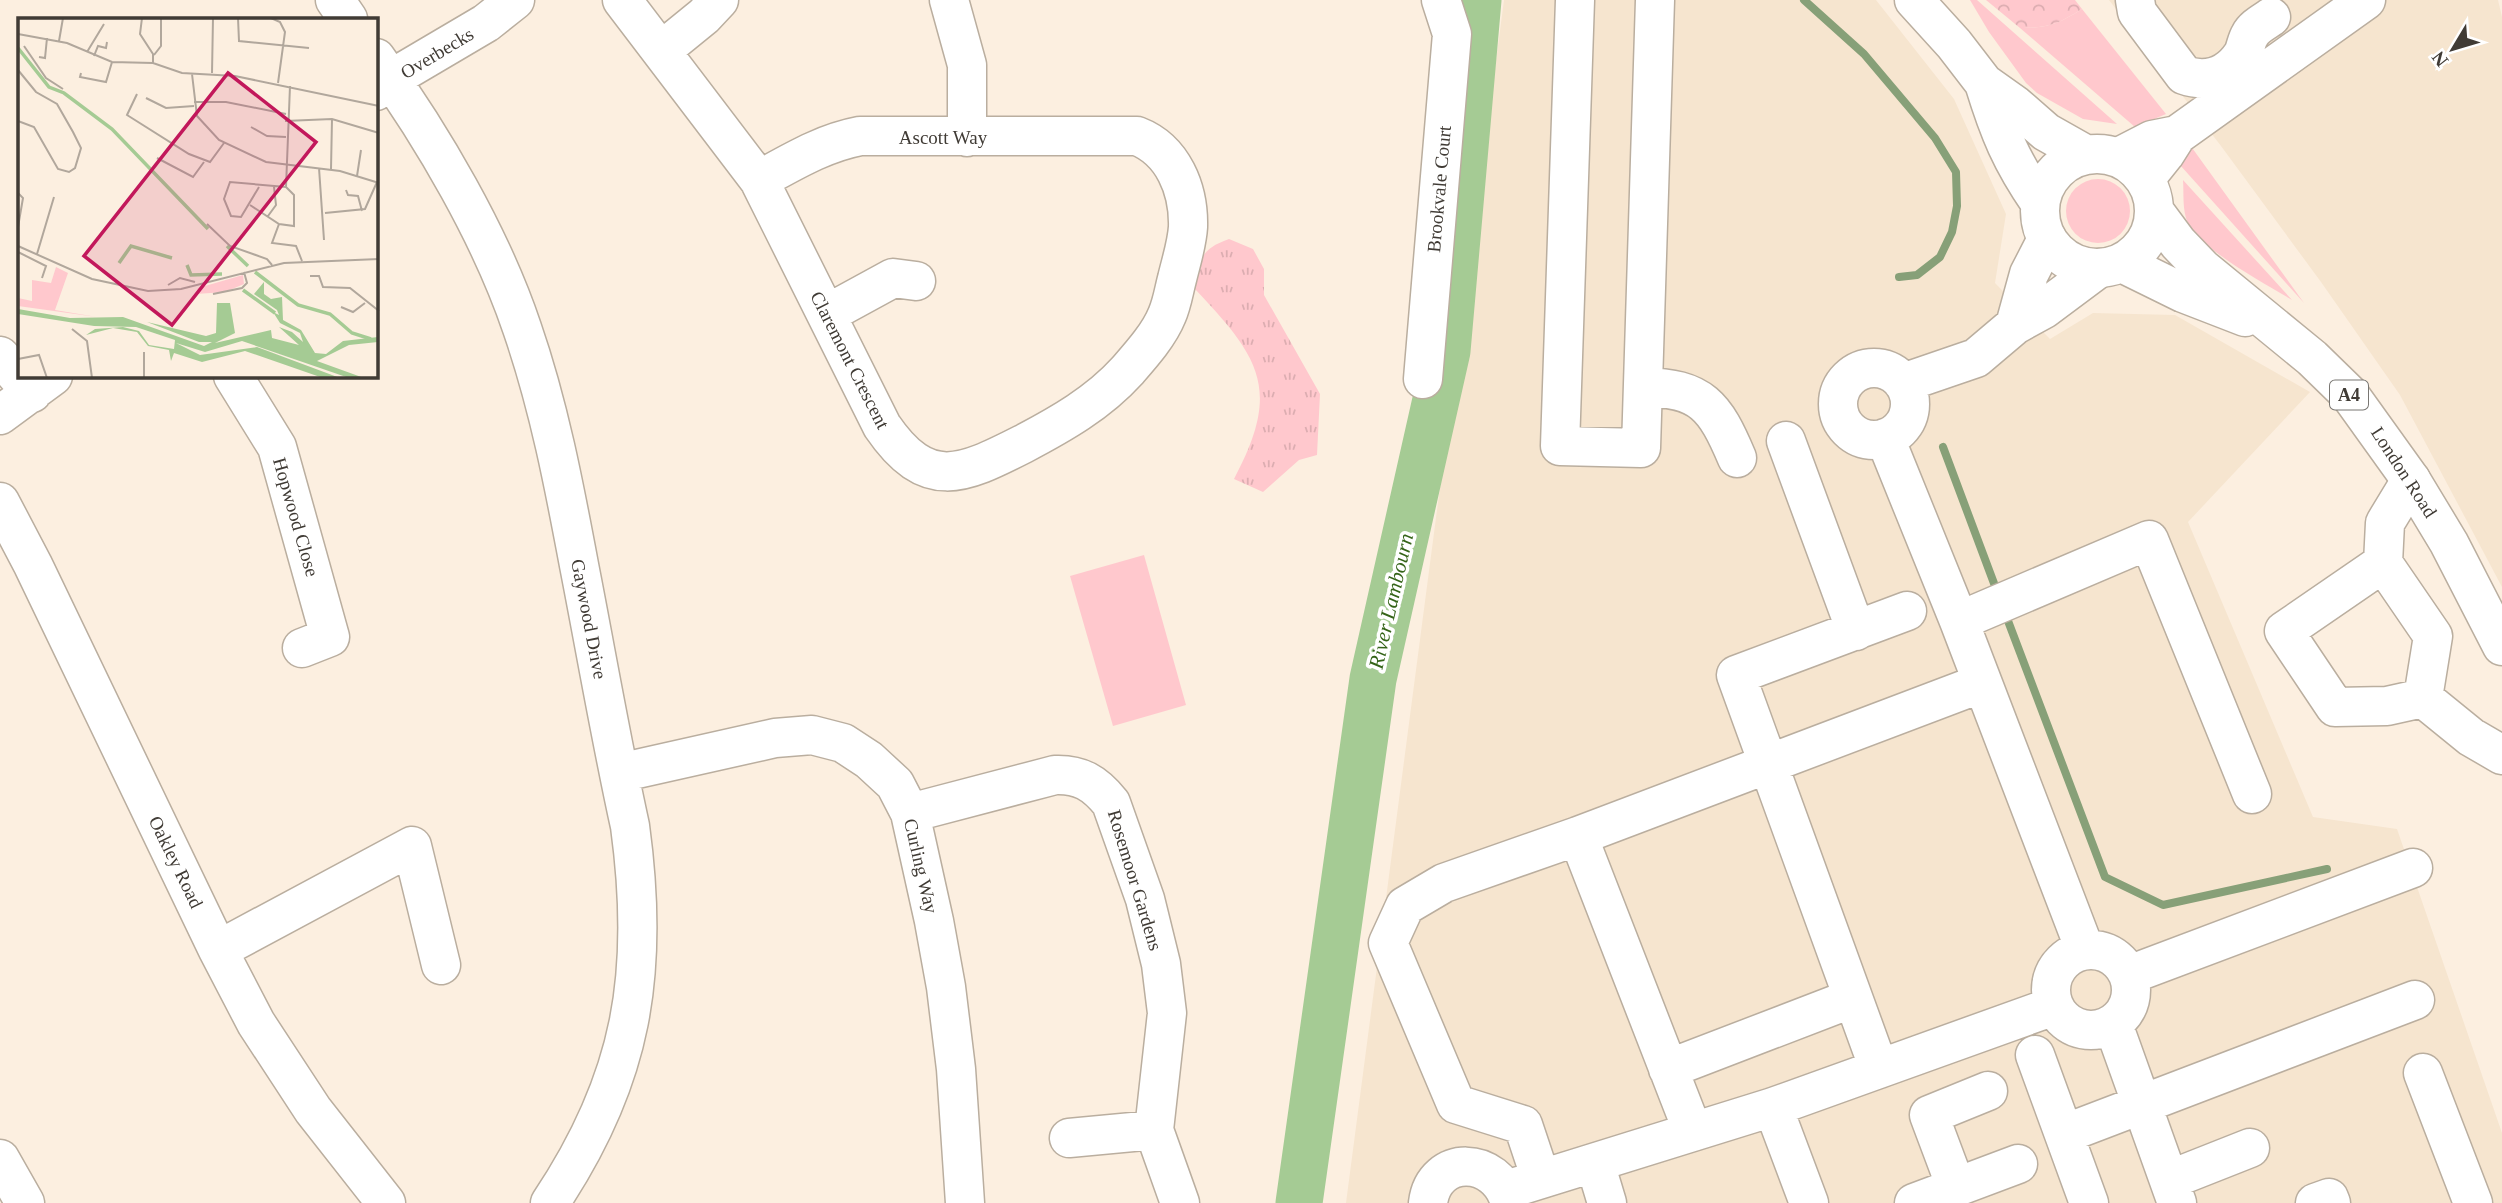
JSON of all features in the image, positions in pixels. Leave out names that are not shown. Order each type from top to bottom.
[{"type":"street","points":[[335,0],[347,18]]},
{"type":"street","name":"Overbecks","points":[[381,76],[486,23],[515,0]]},
{"type":"street","name":"Claremont Crescent","points":[[622,0],[759,180],[882,426],[896,447],[913,462],[931,469],[967,470],[987,463],[1066,421],[1097,399],[1126,373],[1148,346],[1167,315],[1188,227],[1184,191],[1179,176],[1161,150],[1152,142],[1137,136]]},
{"type":"street","points":[[661,51],[704,16],[719,0]]},
{"type":"street","points":[[949,0],[967,65],[967,137]]},
{"type":"street","name":"Brookvale Court","points":[[1423,379],[1452,34],[1441,0]]},
{"type":"street","points":[[1575,0],[1560,446],[1641,448],[1655,0]]},
{"type":"street","name":"London Road","points":[[1914,0],[1954,44],[1984,83],[2046,132],[2126,176],[2178,243],[2202,268],[2312,358],[2350,395],[2411,480],[2449,543],[2502,646]]},
{"type":"street","points":[[2135,0],[2137,12],[2184,75],[2197,79],[2210,80],[2231,66],[2244,54],[2250,34],[2271,17]]},
{"type":"street","points":[[2126,176],[2152,140],[2177,135],[2366,0]]},
{"type":"street","name":"Gaywood Drive","points":[[381,76],[457,186],[522,327],[558,452],[630,826],[637,877],[639,936],[636,979],[621,1059],[590,1137],[551,1203]]},
{"type":"street","name":"London Road","points":[[1984,83],[1999,133],[2043,221]]},
{"type":"street","name":"Ascott Way","points":[[759,180],[836,140],[860,136],[1137,136]]},
{"type":"street","points":[[1903,383],[1976,358],[2015,326],[2110,266],[2135,254],[2152,228],[2126,176],[2068,161],[2055,172],[2045,187],[2043,221],[2015,326]]},
{"type":"street","name":"A4","points":[[2043,221],[2057,251],[2069,261],[2083,267],[2110,266]]},
{"type":"street","name":"London Road","points":[[2110,266],[2270,326]]},
{"type":"street","points":[[827,314],[893,278],[916,281]]},
{"type":"street","points":[[0,356],[18,368]]},
{"type":"street","points":[[1861,370],[1885,370],[1903,383],[1910,398],[1910,411],[1905,423],[1885,438],[1863,438],[1852,432],[1840,415],[1841,390],[1850,378],[1861,370]]},
{"type":"street","name":"Hopwood Close","points":[[234,378],[277,447],[330,637],[302,648]]},
{"type":"street","points":[[0,415],[43,384]]},
{"type":"street","points":[[1643,387],[1665,387],[1700,398],[1728,436],[1737,458]]},
{"type":"street","points":[[1885,438],[1987,609],[1982,683],[2085,950]]},
{"type":"street","points":[[1786,441],[1856,631]]},
{"type":"street","points":[[2411,480],[2385,523],[2383,563],[2433,636],[2424,698]]},
{"type":"street","name":"Oakley Road","points":[[0,502],[256,1023],[335,1140],[386,1203]]},
{"type":"street","points":[[1987,609],[2149,540],[2252,794]]},
{"type":"street","points":[[2383,563],[2284,631],[2334,706],[2387,706],[2424,698]]},
{"type":"street","points":[[1879,1069],[1736,675],[1907,611]]},
{"type":"street","points":[[1519,1191],[1523,1125],[1456,1104],[1388,943],[1405,906],[1444,883],[1578,836],[1982,683]]},
{"type":"street","points":[[2424,698],[2471,737],[2502,755]]},
{"type":"street","name":"Curling Way","points":[[619,773],[775,738],[812,735],[843,743],[869,760],[895,783],[910,813],[946,987],[956,1069],[965,1203]]},
{"type":"street","name":"Rosemoor Gardens","points":[[910,813],[1055,775],[1085,779],[1101,790],[1111,803],[1144,899],[1161,964],[1167,1013],[1154,1130],[1180,1203]]},
{"type":"street","points":[[1578,836],[1693,1132]]},
{"type":"street","points":[[218,950],[412,846],[441,965]]},
{"type":"street","points":[[2129,975],[2413,868]]},
{"type":"street","points":[[2085,950],[2099,950],[2111,955],[2122,963],[2129,975],[2131,986],[2128,1008],[2113,1024],[2100,1030],[2073,1026],[2054,1006],[2051,982],[2056,970],[2073,954],[2085,950]]},
{"type":"street","points":[[1668,1069],[1853,998]]},
{"type":"street","points":[[2064,1134],[2415,1000]]},
{"type":"street","points":[[1519,1191],[1595,1163],[1773,1107],[2054,1006]]},
{"type":"street","points":[[2113,1024],[2173,1191],[2250,1148]]},
{"type":"street","points":[[2035,1055],[2089,1203]]},
{"type":"street","points":[[2423,1073],[2473,1203]]},
{"type":"street","points":[[1956,1187],[1929,1115],[1988,1091]]},
{"type":"street","points":[[1773,1107],[1809,1203]]},
{"type":"street","points":[[1069,1138],[1154,1130]]},
{"type":"street","points":[[0,1159],[25,1203]]},
{"type":"street","points":[[1595,1163],[1607,1203]]},
{"type":"street","points":[[1914,1203],[2018,1164]]},
{"type":"street","points":[[1427,1203],[1440,1177],[1452,1169],[1466,1166],[1480,1168],[1519,1191]]},
{"type":"street","points":[[2315,1203],[2329,1198],[2331,1203]]},
{"type":"shaded area","points":[[1504,0],[1876,0],[1954,99],[2006,214],[1995,283],[2050,339],[2093,313],[2175,315],[2310,392],[2188,522],[2313,817],[2397,829],[2502,1133],[2502,1203],[1346,1203]]},
{"type":"shaded area","points":[[2109,0],[2498,0],[2502,17],[2502,587],[2400,395],[2221,146]]},
{"type":"green space","points":[[1970,0],[1977,0],[2117,124],[2083,119],[2037,93],[2026,83],[1989,32]]},
{"type":"green space","points":[[1986,0],[2075,0],[2082,9],[2052,24],[2020,28]]},
{"type":"green space","points":[[2082,9],[2166,114],[2135,127],[2020,28],[2052,24]]},
{"type":"green space","points":[[2190,145],[2304,303],[2180,165]]},
{"type":"green space","points":[[2092,179],[2104,179],[2121,188],[2128,199],[2128,223],[2121,234],[2104,243],[2092,243],[2080,238],[2071,229],[2066,217],[2066,205],[2071,193],[2080,184]]},
{"type":"green space","points":[[2183,180],[2292,300],[2235,266],[2196,234],[2185,213]]},
{"type":"green space","points":[[1229,239],[1253,249],[1264,269],[1264,295],[1320,394],[1317,455],[1299,460],[1263,492],[1234,479],[1249,448],[1257,421],[1260,398],[1257,376],[1249,356],[1235,335],[1195,289],[1198,270],[1206,252]]},
{"type":"green space","points":[[1144,555],[1186,705],[1113,726],[1070,576]]},
{"type":"waterway","name":"River Lambourn","points":[[1299,1203],[1373,679],[1447,351],[1478,0]]},
{"type":"waterway","points":[[1804,0],[1864,54],[1935,138],[1956,172],[1957,206],[1952,232],[1940,257],[1917,275],[1899,277]]},
{"type":"waterway","points":[[1943,447],[1998,594]]},
{"type":"waterway","points":[[2005,613],[2105,877],[2163,905],[2327,869]]}]
